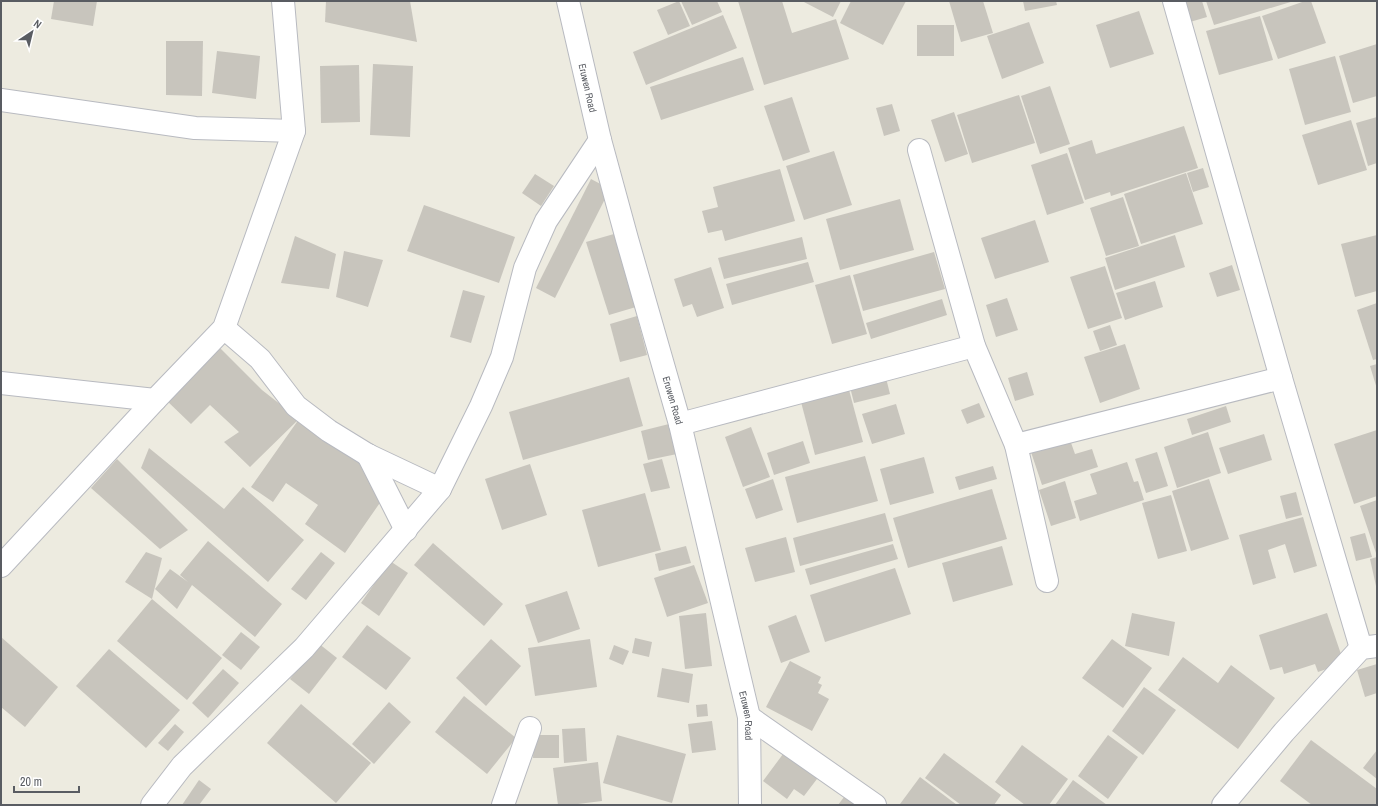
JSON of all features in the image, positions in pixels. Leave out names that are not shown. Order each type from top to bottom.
[{"type":"street","points":[[1,566],[224,328],[294,130],[283,1]]},
{"type":"street","name":"Eruwen Road","points":[[568,1],[600,140],[626,239],[680,424],[749,717],[750,805]]},
{"type":"street","points":[[1174,1],[1281,378],[1369,647],[1284,732],[1226,804]]},
{"type":"street","points":[[1,100],[195,128],[294,130]]},
{"type":"street","points":[[152,805],[182,766],[304,648],[440,489],[481,406],[502,357],[525,268],[546,221],[600,140]]},
{"type":"street","points":[[919,150],[974,346],[1016,445],[1047,581]]},
{"type":"street","points":[[224,328],[260,359],[296,406],[329,431],[368,455],[440,489]]},
{"type":"street","points":[[680,424],[974,346]]},
{"type":"street","points":[[1016,445],[1281,378]]},
{"type":"street","points":[[1,383],[155,400]]},
{"type":"street","points":[[368,455],[406,530]]},
{"type":"street","points":[[749,717],[875,805]]},
{"type":"street","points":[[503,805],[530,728]]},
{"type":"building","points":[[54,1],[97,1],[93,26],[51,19]]},
{"type":"building","points":[[326,1],[410,1],[417,42],[325,22]]},
{"type":"building","points":[[679,1],[690,26],[668,35],[657,10]]},
{"type":"building","points":[[681,1],[717,1],[722,12],[692,25]]},
{"type":"building","points":[[738,1],[782,1],[792,33],[836,19],[849,59],[764,85]]},
{"type":"building","points":[[802,1],[841,1],[833,17]]},
{"type":"building","points":[[851,1],[906,1],[883,45],[840,23]]},
{"type":"building","points":[[949,1],[983,1],[993,33],[961,42]]},
{"type":"building","points":[[1023,1],[1056,1],[1057,5],[1025,11]]},
{"type":"building","points":[[1185,1],[1202,1],[1207,17],[1190,22]]},
{"type":"building","points":[[1206,1],[1294,1],[1214,25]]},
{"type":"building","points":[[1305,1],[1311,1],[1326,43],[1278,59],[1262,16]]},
{"type":"building","points":[[1139,11],[1154,54],[1110,68],[1096,25]]},
{"type":"building","points":[[723,15],[737,48],[646,85],[633,52]]},
{"type":"building","points":[[1260,16],[1273,60],[1219,75],[1206,31]]},
{"type":"building","points":[[1029,22],[1044,63],[1002,79],[987,36]]},
{"type":"building","points":[[917,25],[954,25],[954,56],[917,56]]},
{"type":"building","points":[[166,41],[203,41],[202,96],[166,95]]},
{"type":"building","points":[[1377,44],[1377,96],[1353,103],[1339,56]]},
{"type":"building","points":[[217,51],[260,56],[256,99],[212,93]]},
{"type":"building","points":[[1335,56],[1351,112],[1305,125],[1289,69]]},
{"type":"building","points":[[743,57],[754,90],[661,120],[650,87]]},
{"type":"building","points":[[373,64],[413,66],[410,137],[370,135]]},
{"type":"building","points":[[359,65],[360,122],[321,123],[320,66]]},
{"type":"building","points":[[1050,86],[1070,144],[1040,154],[1021,96]]},
{"type":"building","points":[[1019,95],[1035,143],[972,163],[957,115]]},
{"type":"building","points":[[792,97],[810,152],[783,161],[764,106]]},
{"type":"building","points":[[892,104],[900,131],[884,136],[876,108]]},
{"type":"building","points":[[954,112],[968,154],[945,162],[931,120]]},
{"type":"building","points":[[1377,117],[1377,163],[1368,166],[1356,123]]},
{"type":"building","points":[[1351,120],[1367,170],[1318,185],[1302,135]]},
{"type":"building","points":[[1184,126],[1198,168],[1111,196],[1110,192],[1085,200],[1068,148],[1092,140],[1096,154]]},
{"type":"building","points":[[834,151],[852,205],[804,220],[786,166]]},
{"type":"building","points":[[1067,153],[1084,203],[1047,215],[1031,165]]},
{"type":"building","points":[[1203,168],[1209,187],[1193,192],[1187,173]]},
{"type":"building","points":[[780,169],[795,221],[725,241],[722,230],[708,233],[702,211],[718,207],[713,187]]},
{"type":"building","points":[[1186,173],[1203,224],[1141,244],[1124,194]]},
{"type":"building","points":[[535,174],[554,186],[541,206],[522,193]]},
{"type":"building","points":[[591,179],[610,189],[555,298],[536,288]]},
{"type":"building","points":[[1123,197],[1139,246],[1106,256],[1090,208]]},
{"type":"building","points":[[900,199],[914,250],[840,270],[826,219]]},
{"type":"building","points":[[424,205],[515,237],[499,283],[407,251]]},
{"type":"building","points":[[1035,220],[1049,262],[995,279],[981,238]]},
{"type":"building","points":[[614,234],[636,307],[609,315],[586,242]]},
{"type":"building","points":[[1175,235],[1185,267],[1115,290],[1105,258]]},
{"type":"building","points":[[1377,235],[1377,291],[1355,297],[1341,244]]},
{"type":"building","points":[[295,236],[336,254],[329,289],[281,283]]},
{"type":"building","points":[[802,237],[807,259],[724,279],[718,258]]},
{"type":"building","points":[[344,251],[383,260],[368,307],[336,297]]},
{"type":"building","points":[[934,252],[945,289],[863,311],[853,275]]},
{"type":"building","points":[[808,262],[814,282],[732,305],[726,284]]},
{"type":"building","points":[[1232,265],[1240,290],[1217,297],[1209,273]]},
{"type":"building","points":[[1105,266],[1122,318],[1088,329],[1070,277]]},
{"type":"building","points":[[711,267],[724,308],[697,317],[692,304],[683,307],[674,279]]},
{"type":"building","points":[[850,275],[867,334],[832,344],[815,285]]},
{"type":"building","points":[[1155,281],[1163,307],[1125,320],[1116,293]]},
{"type":"building","points":[[463,290],[485,296],[471,343],[450,337]]},
{"type":"building","points":[[1007,298],[1018,330],[996,337],[986,305]]},
{"type":"building","points":[[942,299],[947,315],[871,339],[866,323]]},
{"type":"building","points":[[1377,303],[1377,359],[1373,360],[1357,310]]},
{"type":"building","points":[[637,316],[647,355],[620,362],[610,324]]},
{"type":"building","points":[[1110,325],[1117,345],[1100,351],[1093,331]]},
{"type":"building","points":[[212,340],[262,390],[299,419],[250,467],[224,442],[239,432],[210,405],[191,424],[165,399]]},
{"type":"building","points":[[1125,344],[1140,389],[1100,403],[1084,357]]},
{"type":"building","points":[[1377,364],[1377,389],[1370,366]]},
{"type":"building","points":[[1027,372],[1034,395],[1015,401],[1008,378]]},
{"type":"building","points":[[885,374],[890,394],[854,403],[849,383]]},
{"type":"building","points":[[629,377],[643,426],[523,460],[509,412]]},
{"type":"building","points":[[849,390],[863,442],[815,455],[801,402]]},
{"type":"building","points":[[979,403],[985,417],[967,424],[961,410]]},
{"type":"building","points":[[896,404],[905,434],[872,444],[862,414]]},
{"type":"building","points":[[1226,406],[1231,422],[1192,435],[1187,419]]},
{"type":"building","points":[[299,419],[393,484],[345,553],[305,524],[318,505],[286,483],[273,502],[251,487]]},
{"type":"building","points":[[669,424],[677,454],[648,460],[641,431]]},
{"type":"building","points":[[751,427],[770,477],[743,487],[725,437]]},
{"type":"building","points":[[1377,430],[1377,496],[1354,504],[1334,444]]},
{"type":"building","points":[[1208,432],[1221,473],[1177,488],[1164,447]]},
{"type":"building","points":[[1264,434],[1272,460],[1228,474],[1219,448]]},
{"type":"building","points":[[1070,440],[1075,454],[1092,449],[1098,467],[1042,485],[1031,452]]},
{"type":"building","points":[[803,441],[810,463],[774,475],[767,453]]},
{"type":"building","points":[[149,448],[224,509],[243,487],[304,540],[268,582],[141,468]]},
{"type":"building","points":[[1157,452],[1168,486],[1146,493],[1135,459]]},
{"type":"building","points":[[865,456],[878,501],[797,523],[785,477]]},
{"type":"building","points":[[924,457],[934,493],[890,505],[880,469]]},
{"type":"building","points":[[117,459],[188,530],[160,549],[91,488]]},
{"type":"building","points":[[662,459],[670,488],[651,492],[643,464]]},
{"type":"building","points":[[1127,462],[1134,482],[1138,481],[1144,500],[1080,521],[1074,501],[1097,494],[1090,474]]},
{"type":"building","points":[[530,464],[547,515],[502,530],[485,479]]},
{"type":"building","points":[[993,466],[997,479],[959,490],[955,477]]},
{"type":"building","points":[[773,479],[783,510],[756,519],[745,489]]},
{"type":"building","points":[[1209,479],[1229,539],[1191,551],[1172,491]]},
{"type":"building","points":[[1065,481],[1076,518],[1051,526],[1039,490]]},
{"type":"building","points":[[992,489],[1007,539],[908,568],[893,518]]},
{"type":"building","points":[[1296,492],[1302,515],[1286,519],[1280,496]]},
{"type":"building","points":[[645,493],[661,550],[598,567],[582,510]]},
{"type":"building","points":[[1171,495],[1187,551],[1158,559],[1142,503]]},
{"type":"building","points":[[1377,500],[1377,556],[1360,506]]},
{"type":"building","points":[[885,513],[893,541],[800,566],[793,538]]},
{"type":"building","points":[[1303,517],[1317,566],[1294,573],[1285,544],[1268,550],[1276,578],[1253,585],[1239,535]]},
{"type":"building","points":[[1365,533],[1372,557],[1356,561],[1350,537]]},
{"type":"building","points":[[786,537],[795,572],[755,582],[745,548]]},
{"type":"building","points":[[208,541],[282,604],[255,637],[192,585],[177,609],[155,589],[170,569],[188,582],[180,575]]},
{"type":"building","points":[[433,543],[503,604],[484,626],[414,565]]},
{"type":"building","points":[[893,544],[898,559],[810,585],[805,569]]},
{"type":"building","points":[[686,546],[691,563],[659,571],[655,554]]},
{"type":"building","points":[[1002,546],[1013,585],[953,602],[942,563]]},
{"type":"building","points":[[146,552],[162,558],[152,599],[125,582]]},
{"type":"building","points":[[321,552],[335,563],[306,600],[291,589]]},
{"type":"building","points":[[1377,557],[1377,586],[1376,586],[1370,559]]},
{"type":"building","points":[[390,561],[408,573],[379,616],[361,603]]},
{"type":"building","points":[[694,565],[708,603],[667,617],[654,578]]},
{"type":"building","points":[[895,568],[911,614],[825,642],[810,595]]},
{"type":"building","points":[[567,591],[580,629],[538,643],[525,605]]},
{"type":"building","points":[[152,599],[222,658],[187,700],[117,641]]},
{"type":"building","points":[[706,613],[712,666],[685,669],[679,616]]},
{"type":"building","points":[[1132,613],[1175,622],[1169,656],[1125,646]]},
{"type":"building","points":[[1327,613],[1344,663],[1318,672],[1315,664],[1284,674],[1282,667],[1270,670],[1259,635]]},
{"type":"building","points":[[796,615],[810,652],[781,663],[768,626]]},
{"type":"building","points":[[367,625],[411,658],[386,690],[342,657]]},
{"type":"building","points":[[241,632],[260,647],[241,670],[222,655]]},
{"type":"building","points":[[1,637],[58,687],[25,727],[1,707]]},
{"type":"building","points":[[635,638],[652,642],[649,657],[632,653]]},
{"type":"building","points":[[491,639],[521,666],[486,706],[456,678]]},
{"type":"building","points":[[590,639],[597,687],[535,696],[528,648]]},
{"type":"building","points":[[1112,639],[1152,668],[1123,708],[1082,678]]},
{"type":"building","points":[[318,643],[337,658],[309,694],[290,679]]},
{"type":"building","points":[[614,645],[629,651],[623,665],[609,659]]},
{"type":"building","points":[[109,649],[180,710],[146,748],[76,686]]},
{"type":"building","points":[[1183,657],[1218,683],[1231,665],[1275,698],[1238,749],[1158,690]]},
{"type":"building","points":[[790,661],[821,677],[818,683],[822,685],[818,693],[829,699],[812,731],[766,707]]},
{"type":"building","points":[[1377,664],[1377,693],[1365,697],[1357,670]]},
{"type":"building","points":[[662,668],[693,674],[689,703],[657,697]]},
{"type":"building","points":[[223,669],[239,683],[208,718],[192,703]]},
{"type":"building","points":[[1144,687],[1176,710],[1143,755],[1112,731]]},
{"type":"building","points":[[464,696],[516,738],[487,774],[435,732]]},
{"type":"building","points":[[389,702],[411,722],[374,764],[352,744]]},
{"type":"building","points":[[301,704],[371,763],[336,803],[267,743]]},
{"type":"building","points":[[707,704],[708,716],[697,717],[696,705]]},
{"type":"building","points":[[712,721],[716,750],[692,753],[688,724]]},
{"type":"building","points":[[175,724],[184,732],[168,751],[158,743]]},
{"type":"building","points":[[585,728],[587,761],[564,763],[562,729]]},
{"type":"building","points":[[534,735],[559,735],[559,758],[533,758]]},
{"type":"building","points":[[617,735],[686,754],[672,803],[603,783]]},
{"type":"building","points":[[1108,735],[1138,757],[1108,799],[1078,776]]},
{"type":"building","points":[[1311,740],[1377,789],[1377,805],[1312,805],[1280,781]]},
{"type":"building","points":[[1022,745],[1068,779],[1049,805],[1025,805],[995,782]]},
{"type":"building","points":[[786,750],[820,775],[804,796],[794,789],[787,799],[763,781]]},
{"type":"building","points":[[1377,750],[1377,779],[1363,768]]},
{"type":"building","points":[[944,753],[1001,795],[994,805],[961,805],[925,778]]},
{"type":"building","points":[[598,762],[602,801],[558,805],[553,768]]},
{"type":"building","points":[[920,777],[957,805],[901,805],[900,804]]},
{"type":"building","points":[[199,780],[211,789],[199,805],[182,805]]},
{"type":"building","points":[[1073,780],[1107,805],[1055,805]]},
{"type":"building","points":[[847,793],[863,805],[838,805]]}]
